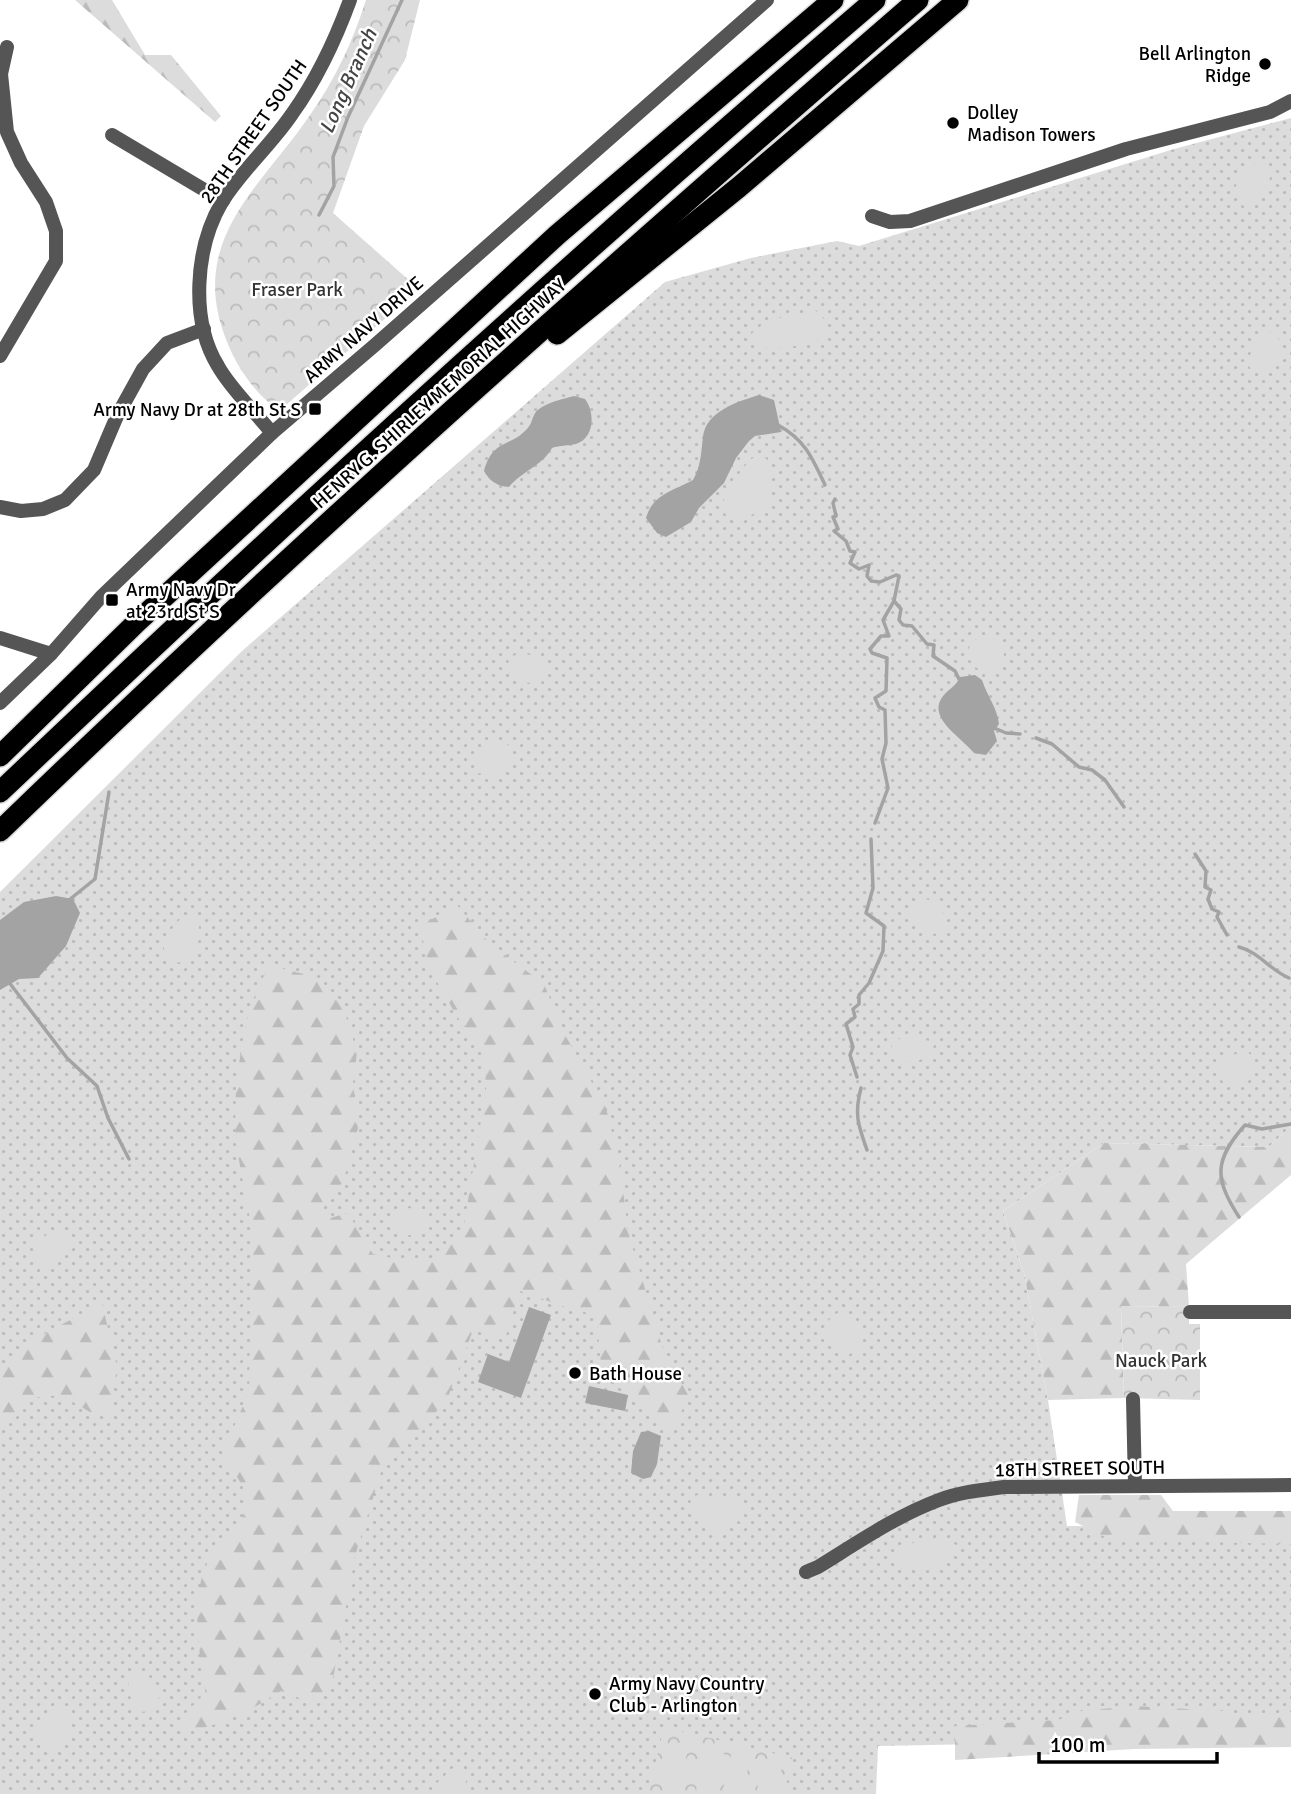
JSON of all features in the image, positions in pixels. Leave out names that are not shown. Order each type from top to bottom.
[{"type":"highway","points":[[777,46],[821,0]]},
{"type":"highway","name":"HENRY G. SHIRLEY MEMORIAL HIGHWAY","points":[[0,756],[137,622],[557,235],[833,0]]},
{"type":"highway","points":[[0,792],[349,466],[528,304],[875,0]]},
{"type":"highway","name":"HENRY G. SHIRLEY MEMORIAL HIGHWAY","points":[[0,831],[276,572],[542,330],[918,0]]},
{"type":"highway","points":[[276,572],[348,523],[554,336],[739,187],[958,0]]},
{"type":"highway","points":[[903,47],[969,0]]},
{"type":"street","name":"28TH STREET SOUTH","points":[[272,433],[217,366],[204,329],[199,299],[202,257],[211,224],[223,201],[285,125],[320,71],[350,0]]},
{"type":"street","name":"ARMY NAVY DRIVE","points":[[0,703],[51,654],[101,597],[272,433],[767,0]]},
{"type":"street","points":[[0,356],[56,261],[56,231],[46,202],[21,163],[7,132],[1,74],[7,47]]},
{"type":"street","points":[[872,216],[890,222],[910,221],[1126,149],[1270,112],[1291,101]]},
{"type":"street","points":[[112,135],[223,201]]},
{"type":"street","points":[[0,508],[21,511],[43,509],[65,500],[94,470],[117,416],[143,369],[167,343],[204,329]]},
{"type":"street","points":[[0,639],[51,654]]},
{"type":"street","points":[[1190,1312],[1291,1312]]},
{"type":"street","points":[[1133,1399],[1135,1485]]},
{"type":"street","name":"18TH STREET SOUTH","points":[[806,1572],[897,1519],[939,1500],[970,1492],[1004,1486],[1291,1485]]},
{"type":"green space","points":[[75,0],[112,0],[145,55],[171,55],[221,116],[215,122]]},
{"type":"green space","name":"Fraser Park","points":[[366,0],[420,0],[405,60],[364,126],[333,213],[419,289],[286,405],[277,409],[251,384],[227,342],[216,297],[216,267],[224,239],[237,214],[310,115],[335,74]]},
{"type":"green space","points":[[1291,118],[1291,1126],[1269,1147],[1104,1143],[1003,1211],[1024,1273],[1048,1400],[1067,1526],[1291,1527],[1291,1738],[878,1746],[876,1794],[0,1794],[0,892],[242,651],[665,282],[751,258],[837,241],[859,246],[1174,149]]},
{"type":"green space","points":[[1259,162],[1268,164],[1271,176],[1265,187],[1245,207],[1239,203],[1237,183],[1242,173]]},
{"type":"green space","points":[[815,310],[827,322],[824,335],[816,341],[766,348],[757,344],[754,339],[752,333],[767,321]]},
{"type":"green space","points":[[1271,331],[1281,342],[1277,360],[1266,371],[1253,372],[1249,362],[1250,355],[1261,337]]},
{"type":"green space","points":[[754,457],[765,458],[770,462],[770,500],[746,518],[732,518],[721,508],[723,502],[739,473]]},
{"type":"green space","points":[[985,636],[997,642],[1003,651],[1003,662],[996,674],[979,669],[970,658],[970,645]]},
{"type":"green space","points":[[523,653],[546,665],[546,680],[524,682],[511,674],[507,669],[510,660]]},
{"type":"green space","points":[[490,741],[502,741],[511,747],[513,754],[509,769],[496,777],[478,773],[475,763],[477,754]]},
{"type":"green space","points":[[921,898],[936,904],[944,917],[944,928],[935,934],[920,932],[912,919],[914,904]]},
{"type":"green space","points":[[457,905],[489,943],[544,984],[564,1033],[606,1108],[620,1165],[628,1232],[663,1349],[688,1395],[674,1430],[645,1412],[625,1387],[601,1364],[596,1315],[520,1291],[505,1339],[473,1330],[447,1400],[381,1472],[355,1556],[333,1679],[315,1704],[281,1691],[235,1716],[185,1732],[182,1717],[206,1692],[197,1610],[202,1578],[207,1564],[238,1525],[246,1507],[243,1487],[222,1454],[249,1392],[252,1230],[235,1139],[236,1082],[246,1022],[268,965],[319,978],[344,1010],[357,1052],[353,1083],[358,1128],[343,1182],[322,1206],[319,1221],[348,1213],[373,1254],[410,1262],[439,1258],[463,1231],[486,1090],[484,1049],[458,1018],[429,968],[420,926]]},
{"type":"green space","points":[[186,915],[193,915],[198,920],[199,937],[195,950],[188,958],[172,962],[166,958],[164,949],[171,930]]},
{"type":"green space","points":[[909,1035],[934,1045],[931,1055],[913,1061],[895,1060],[891,1051],[894,1041]]},
{"type":"green space","points":[[1240,1052],[1248,1052],[1253,1058],[1255,1071],[1245,1084],[1239,1087],[1227,1086],[1220,1076],[1219,1067],[1223,1060]]},
{"type":"green space","points":[[1291,1126],[1291,1175],[1186,1264],[1189,1307],[1121,1306],[1124,1398],[1048,1400],[1024,1273],[1003,1211],[1104,1143],[1269,1147]]},
{"type":"green space","points":[[409,1208],[426,1213],[430,1218],[427,1232],[407,1235],[389,1225],[395,1213]]},
{"type":"green space","points":[[52,1231],[65,1234],[73,1245],[63,1258],[44,1268],[30,1257],[37,1242]]},
{"type":"green space","points":[[102,1303],[117,1367],[110,1413],[95,1415],[61,1395],[32,1398],[0,1431],[0,1368],[27,1343]]},
{"type":"green space","name":"Nauck Park","points":[[1121,1306],[1189,1307],[1189,1324],[1200,1324],[1200,1400],[1124,1398]]},
{"type":"green space","points":[[843,1311],[853,1317],[861,1329],[862,1345],[853,1353],[836,1351],[826,1335],[826,1326],[832,1317]]},
{"type":"green space","points":[[697,1495],[739,1499],[745,1504],[744,1516],[726,1532],[714,1531],[700,1520],[690,1506],[691,1499]]},
{"type":"green space","points":[[1079,1495],[1161,1495],[1173,1511],[1291,1511],[1291,1544],[1111,1540],[1075,1522]]},
{"type":"green space","points":[[923,1539],[948,1541],[956,1545],[957,1554],[936,1568],[928,1570],[913,1570],[897,1562],[897,1553],[903,1547]]},
{"type":"green space","points":[[136,1668],[148,1675],[159,1696],[157,1703],[144,1712],[134,1705],[129,1694],[130,1674],[132,1669]]},
{"type":"green space","points":[[60,1706],[70,1721],[70,1740],[62,1748],[52,1749],[38,1739],[36,1728],[49,1711]]},
{"type":"green space","points":[[1135,1706],[1223,1711],[1258,1717],[1291,1712],[1291,1747],[1134,1749],[955,1760],[955,1726],[1058,1720],[1081,1711]]},
{"type":"green space","points":[[664,1727],[793,1758],[784,1794],[660,1794],[649,1791]]},
{"type":"green space","points":[[671,1741],[689,1745],[680,1787],[661,1782]]},
{"type":"green space","points":[[706,1749],[725,1754],[715,1794],[696,1790]]},
{"type":"green space","points":[[731,1755],[750,1760],[742,1794],[722,1794]]},
{"type":"green space","points":[[763,1763],[782,1767],[776,1794],[756,1794]]},
{"type":"green space","points":[[455,1766],[465,1770],[464,1788],[460,1794],[440,1794],[437,1791],[437,1783]]},
{"type":"shaded area","points":[[759,395],[774,400],[781,432],[755,436],[736,458],[724,483],[699,508],[691,522],[666,537],[657,533],[646,518],[649,510],[659,498],[693,480],[699,464],[705,428],[710,420],[724,409]]},
{"type":"shaded area","points":[[574,396],[585,399],[592,417],[590,431],[582,441],[552,448],[543,459],[509,487],[489,478],[484,471],[488,460],[498,448],[524,432],[539,409]]},
{"type":"shaded area","points":[[975,675],[982,680],[999,724],[994,731],[997,741],[986,755],[974,753],[948,728],[939,714],[941,699],[960,677]]},
{"type":"shaded area","points":[[56,896],[73,899],[80,913],[66,946],[38,978],[19,979],[0,990],[0,920],[24,902]]},
{"type":"shaded area","points":[[529,1307],[551,1315],[521,1398],[478,1382],[488,1354],[509,1362]]},
{"type":"shaded area","points":[[589,1386],[628,1395],[625,1411],[585,1403]]},
{"type":"shaded area","points":[[649,1431],[661,1436],[657,1464],[651,1477],[643,1479],[631,1473],[633,1451],[641,1432]]},
{"type":"waterway","name":"Long Branch","points":[[319,215],[334,186],[333,157],[348,117],[402,0]]},
{"type":"waterway","points":[[778,425],[807,450],[825,485]]},
{"type":"waterway","points":[[835,499],[833,503],[836,516],[833,517],[838,529],[834,531],[846,541],[850,551],[855,552],[850,563],[859,569],[869,565],[867,576],[871,581],[880,582],[899,576],[894,601],[901,609],[899,620],[903,625],[912,626],[927,644],[934,645],[933,656],[955,671],[960,681]]},
{"type":"waterway","points":[[875,823],[888,788],[882,759],[886,743],[885,710],[879,707],[875,698],[886,691],[887,658],[872,653],[870,649],[881,636],[889,636],[883,620],[894,601]]},
{"type":"waterway","points":[[992,727],[1006,733],[1020,734]]},
{"type":"waterway","points":[[1036,738],[1052,744],[1079,767],[1092,770],[1105,780],[1124,807]]},
{"type":"waterway","points":[[69,900],[95,879],[109,792]]},
{"type":"waterway","points":[[857,1077],[850,1055],[853,1047],[846,1024],[855,1017],[853,1009],[859,1004],[859,995],[869,983],[883,951],[884,926],[866,913],[873,888],[871,839]]},
{"type":"waterway","points":[[1195,854],[1206,871],[1205,887],[1211,890],[1208,899],[1212,909],[1219,912],[1217,917],[1227,935]]},
{"type":"waterway","points":[[1239,947],[1253,953],[1289,978]]},
{"type":"waterway","points":[[8,981],[67,1058],[97,1086],[108,1118],[129,1159]]},
{"type":"waterway","points":[[861,1088],[858,1119],[867,1150]]},
{"type":"waterway","points":[[1239,1217],[1222,1180],[1221,1170],[1227,1149],[1245,1125],[1262,1129],[1291,1124]]},
{"type":"place","name":"Bell Arlington Ridge","points":[[1265,64]]},
{"type":"place","name":"Dolley Madison Towers","points":[[953,123]]},
{"type":"place","name":"Army Navy Dr at 28th St S","points":[[315,409]]},
{"type":"place","name":"Army Navy Dr at 23rd St S","points":[[112,600]]},
{"type":"place","name":"Bath House","points":[[575,1373]]},
{"type":"place","name":"Army Navy Country Club - Arlington","points":[[595,1694]]}]
